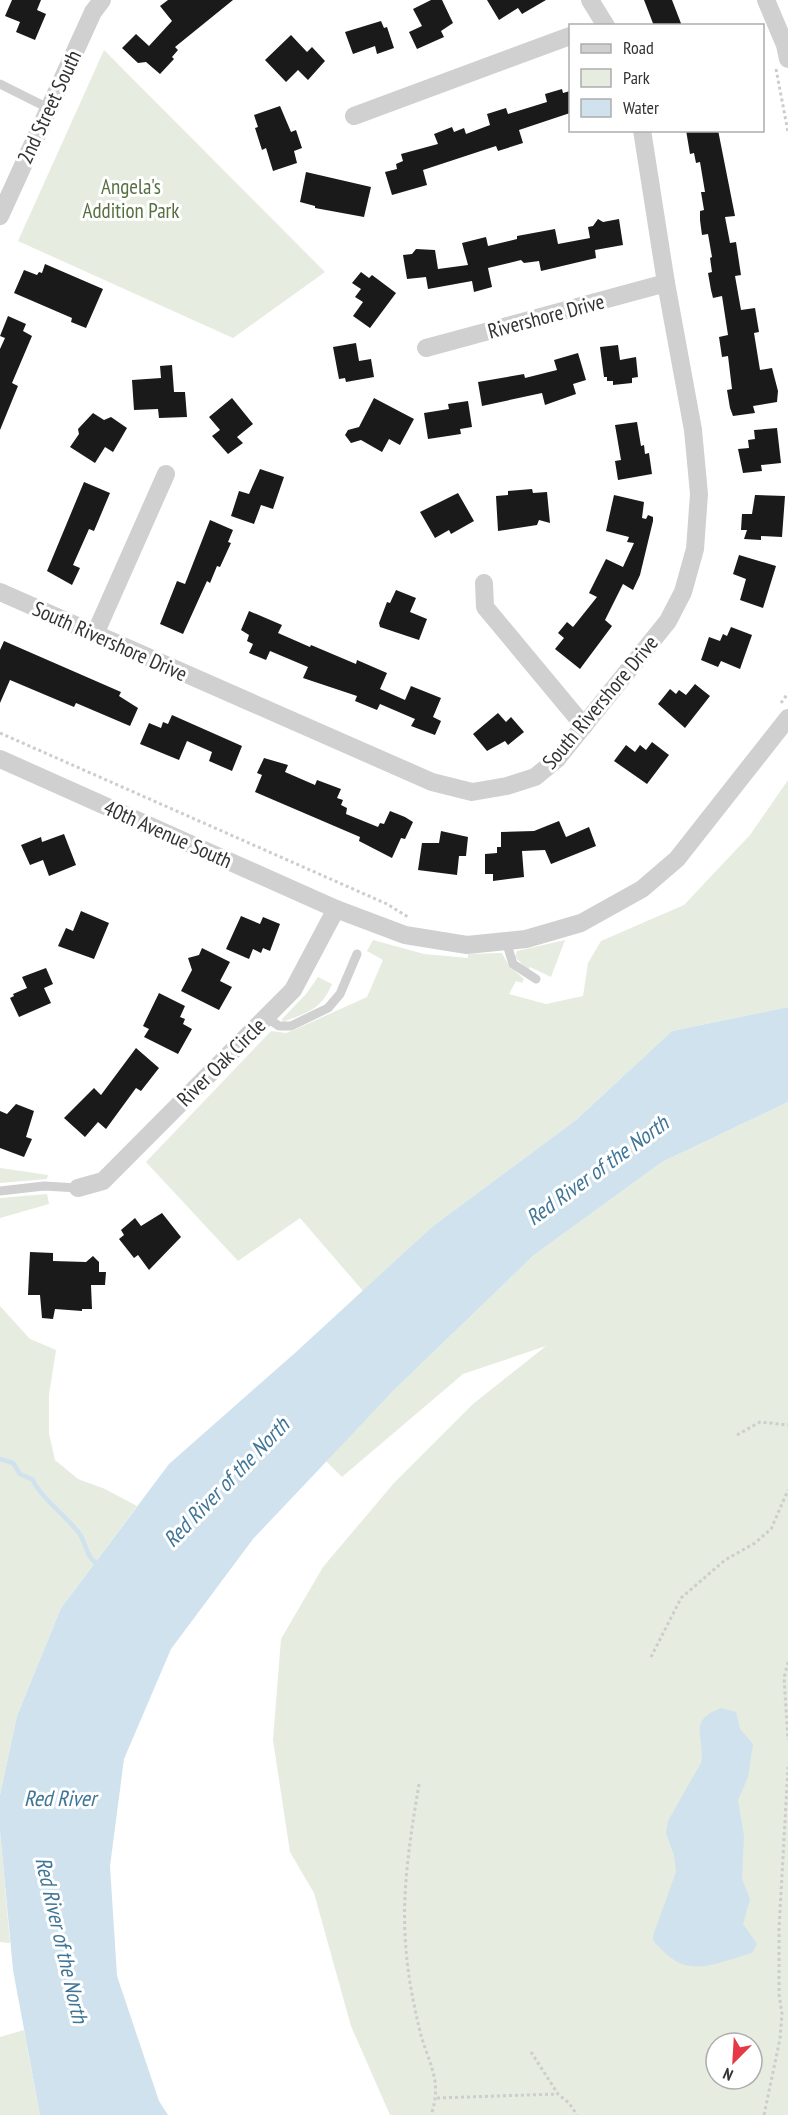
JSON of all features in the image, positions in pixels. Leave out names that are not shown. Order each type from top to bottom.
[{"type":"street","name":"2nd Street South","points":[[0,216],[93,12],[102,0]]},
{"type":"street","points":[[590,0],[603,24]]},
{"type":"street","points":[[766,0],[782,63]]},
{"type":"street","points":[[354,116],[569,36]]},
{"type":"street","name":"South Rivershore Drive","points":[[0,592],[432,782],[472,792],[507,786],[535,777],[557,759],[668,621],[683,592],[695,549],[699,494],[693,430],[666,283],[642,132]]},
{"type":"street","name":"Rivershore Drive","points":[[426,348],[666,283]]},
{"type":"street","points":[[94,634],[166,474]]},
{"type":"street","points":[[484,583],[485,607],[584,726]]},
{"type":"street","name":"40th Avenue South","points":[[2,764],[336,909],[405,935],[467,945],[526,939],[581,923],[642,889],[677,859],[782,713]]},
{"type":"street","name":"River Oak Circle","points":[[78,1188],[103,1181],[293,990],[336,909]]},
{"type":"lane","points":[[0,84],[48,108]]},
{"type":"lane","points":[[506,941],[513,964],[536,979]]},
{"type":"lane","points":[[266,1017],[279,1026],[291,1026],[328,1008],[340,994],[357,954]]},
{"type":"lane","points":[[0,1191],[44,1186],[78,1188]]},
{"type":"path","points":[[782,63],[788,132]]},
{"type":"path","points":[[782,713],[788,693]]},
{"type":"path","points":[[0,733],[387,904],[417,923]]},
{"type":"path","points":[[736,1435],[760,1422],[788,1425]]},
{"type":"path","points":[[651,1657],[681,1598],[725,1560],[755,1543],[771,1529],[788,1490]]},
{"type":"path","points":[[788,1662],[784,1678],[788,1740]]},
{"type":"path","points":[[764,2115],[780,2040],[782,2014],[779,1994],[779,1929],[788,1767]]},
{"type":"path","points":[[418,1785],[405,1874],[406,1949],[419,2028],[433,2067],[437,2098],[431,2115]]},
{"type":"path","points":[[531,2052],[558,2094],[569,2103],[577,2115]]},
{"type":"path","points":[[437,2098],[558,2094]]},
{"type":"green space","name":"Angela's Addition Park","points":[[104,50],[325,272],[233,338],[18,241]]},
{"type":"green space","points":[[788,780],[788,1007],[672,1031],[576,1120],[433,1226],[363,1291],[300,1218],[238,1261],[146,1162],[271,1031],[286,1033],[367,997],[383,960],[367,951],[373,940],[424,954],[468,958],[468,954],[502,953],[509,966],[524,979],[522,983],[516,981],[509,994],[546,1004],[583,996],[588,963],[601,941],[684,905],[750,835]]},
{"type":"green space","points":[[565,940],[551,977],[530,967],[528,970],[515,957],[517,951]]},
{"type":"green space","points":[[318,977],[332,984],[323,1000],[313,1009],[283,1022],[282,1019],[306,994]]},
{"type":"green space","points":[[788,1102],[788,2115],[390,2115],[351,2026],[314,1893],[290,1852],[273,1740],[281,1639],[323,1567],[394,1483],[473,1404],[546,1346],[463,1374],[342,1477],[326,1461],[394,1390],[534,1255],[662,1162]]},
{"type":"green space","points":[[0,1168],[48,1175],[47,1179],[0,1183]]},
{"type":"green space","points":[[47,1194],[49,1204],[0,1218],[0,1198]]},
{"type":"green space","points":[[0,1306],[30,1339],[56,1350],[49,1395],[49,1434],[55,1460],[78,1479],[105,1489],[137,1506],[61,1608],[17,1716],[0,1795]]},
{"type":"green space","points":[[0,1831],[10,1943],[0,1942]]},
{"type":"green space","points":[[24,2030],[40,2115],[0,2115],[0,2037]]},
{"type":"water","name":"Red River","points":[[788,1007],[788,1102],[662,1162],[534,1255],[394,1390],[253,1539],[171,1649],[124,1759],[110,1866],[117,1976],[159,2101],[168,2115],[40,2115],[13,1970],[0,1831],[0,1795],[17,1716],[61,1608],[169,1464],[295,1353],[433,1226],[576,1120],[672,1031]]},
{"type":"water","points":[[721,1708],[736,1712],[740,1729],[753,1744],[748,1777],[738,1800],[744,1836],[742,1879],[750,1899],[743,1924],[757,1944],[752,1953],[717,1964],[684,1965],[663,1951],[654,1941],[653,1936],[676,1872],[674,1855],[666,1833],[668,1821],[701,1763],[701,1724],[710,1713]]},
{"type":"building","points":[[12,0],[41,0],[37,10],[46,14],[35,40],[16,32],[20,22],[5,16]]},
{"type":"building","points":[[168,0],[233,0],[175,47],[178,50],[172,57],[174,59],[160,74],[146,62],[138,63],[122,48],[136,34],[149,46],[172,21],[160,6]]},
{"type":"building","points":[[431,0],[442,0],[453,23],[441,31],[444,37],[417,49],[409,32],[422,26],[413,9]]},
{"type":"building","points":[[487,0],[546,0],[522,14],[518,8],[499,20]]},
{"type":"building","points":[[644,0],[672,0],[681,24],[653,24]]},
{"type":"building","points":[[381,21],[384,28],[387,27],[394,48],[377,54],[375,46],[353,54],[345,32]]},
{"type":"building","points":[[291,35],[307,52],[312,47],[325,61],[308,80],[298,70],[286,82],[265,60]]},
{"type":"building","points":[[562,89],[563,93],[569,91],[569,113],[519,130],[523,143],[498,151],[496,146],[423,170],[427,185],[392,195],[385,172],[397,169],[396,164],[403,161],[401,154],[438,144],[434,134],[452,127],[454,132],[464,128],[466,134],[490,125],[487,114],[506,108],[508,114],[547,102],[545,94]]},
{"type":"building","points":[[280,106],[291,132],[296,130],[302,148],[294,151],[297,163],[273,171],[266,148],[262,150],[255,128],[258,127],[254,115]]},
{"type":"building","points":[[686,132],[718,132],[735,216],[725,217],[730,243],[736,242],[741,275],[735,276],[741,310],[755,308],[759,332],[754,333],[760,370],[772,368],[778,391],[777,402],[753,406],[755,413],[733,416],[730,408],[727,390],[732,389],[728,356],[722,357],[719,337],[728,335],[722,296],[713,298],[711,290],[708,273],[712,272],[710,258],[712,257],[708,234],[702,235],[700,220],[700,211],[704,210],[701,192],[705,192],[700,162],[696,163],[694,153],[690,154]]},
{"type":"building","points":[[306,172],[371,187],[364,217],[315,208],[315,206],[300,202]]},
{"type":"building","points":[[598,219],[603,222],[619,219],[623,245],[595,250],[596,258],[541,271],[539,261],[524,263],[521,260],[488,268],[492,287],[474,292],[472,281],[428,289],[426,277],[407,279],[403,255],[412,254],[416,249],[435,250],[438,269],[468,265],[462,243],[486,237],[488,246],[517,239],[517,236],[555,229],[558,244],[590,238],[588,227],[593,226]]},
{"type":"building","points":[[45,264],[103,289],[86,328],[71,322],[72,318],[14,293],[24,270],[37,275],[39,272],[42,273]]},
{"type":"building","points":[[361,272],[369,278],[372,275],[396,293],[370,328],[353,316],[363,302],[355,297],[361,289],[352,283]]},
{"type":"building","points":[[8,316],[26,324],[23,331],[32,336],[12,383],[18,386],[0,430],[0,349],[5,338],[0,336]]},
{"type":"building","points":[[356,343],[359,361],[371,359],[374,377],[346,382],[345,378],[339,379],[333,347]]},
{"type":"building","points":[[618,345],[620,360],[636,357],[638,377],[632,378],[632,383],[613,385],[613,381],[607,381],[607,377],[604,377],[600,347]]},
{"type":"building","points":[[578,353],[586,380],[573,384],[576,394],[545,405],[542,393],[482,406],[478,382],[524,374],[525,378],[557,370],[554,360]]},
{"type":"building","points":[[172,365],[174,392],[185,392],[187,417],[159,418],[158,409],[134,410],[132,380],[161,378],[160,366]]},
{"type":"building","points":[[232,398],[253,424],[237,437],[243,443],[228,454],[212,436],[220,430],[209,417]]},
{"type":"building","points":[[374,398],[414,419],[400,445],[389,439],[382,452],[361,440],[351,443],[345,435],[348,430],[359,427]]},
{"type":"building","points":[[468,401],[472,427],[460,429],[461,434],[428,439],[424,413],[449,409],[448,404]]},
{"type":"building","points":[[93,413],[104,420],[111,417],[127,428],[113,452],[105,447],[95,463],[70,447],[79,434],[78,429]]},
{"type":"building","points":[[637,422],[641,446],[644,445],[645,454],[649,453],[652,474],[618,480],[615,461],[621,460],[615,425]]},
{"type":"building","points":[[777,428],[781,463],[761,465],[762,471],[743,473],[738,449],[749,448],[748,440],[755,439],[754,430]]},
{"type":"building","points":[[260,469],[284,477],[273,509],[261,505],[254,524],[231,516],[239,491],[249,494]]},
{"type":"building","points":[[84,482],[110,493],[94,531],[89,529],[73,565],[80,568],[72,585],[47,571]]},
{"type":"building","points":[[532,489],[533,493],[547,492],[550,523],[539,520],[537,525],[498,531],[496,496],[508,495],[508,491]]},
{"type":"building","points":[[458,493],[474,521],[451,534],[449,530],[435,538],[420,512]]},
{"type":"building","points":[[614,495],[644,502],[642,518],[646,519],[648,515],[653,517],[653,521],[640,575],[633,590],[623,584],[605,620],[612,626],[580,669],[555,649],[564,638],[558,633],[567,622],[573,627],[597,597],[589,593],[606,559],[623,567],[634,543],[627,542],[629,537],[606,531]]},
{"type":"building","points":[[755,495],[785,496],[782,537],[761,536],[761,540],[744,539],[747,530],[741,530],[742,514],[752,514]]},
{"type":"building","points":[[210,520],[233,530],[228,542],[231,543],[210,583],[207,581],[183,634],[160,624],[177,581],[185,584]]},
{"type":"building","points":[[739,555],[776,566],[763,608],[740,600],[746,579],[733,574]]},
{"type":"building","points":[[396,590],[416,598],[410,612],[427,619],[419,640],[380,627],[379,623],[387,602],[390,603]]},
{"type":"building","points":[[249,611],[282,625],[278,633],[356,664],[357,660],[387,673],[380,689],[405,700],[411,686],[441,698],[433,717],[441,721],[435,735],[411,726],[415,719],[380,704],[377,710],[355,701],[357,696],[303,678],[308,667],[270,651],[266,660],[249,653],[253,644],[247,641],[249,635],[241,630]]},
{"type":"building","points":[[731,627],[752,635],[740,669],[721,661],[718,667],[701,660],[709,637],[720,641],[723,634],[727,636]]},
{"type":"building","points":[[4,641],[121,692],[119,696],[138,708],[130,726],[76,703],[74,707],[10,680],[0,703],[0,650]]},
{"type":"building","points":[[695,684],[710,696],[685,728],[658,704],[670,689],[676,694],[679,690],[686,695]]},
{"type":"building","points":[[498,713],[506,722],[511,717],[524,732],[508,745],[505,741],[487,751],[473,734]]},
{"type":"building","points":[[172,715],[242,746],[232,771],[209,761],[212,752],[187,741],[179,760],[140,744],[149,723],[161,728],[163,722],[168,724]]},
{"type":"building","points":[[652,742],[669,755],[647,784],[614,761],[626,745],[635,752],[640,745],[646,750]]},
{"type":"building","points":[[264,758],[288,765],[285,772],[315,785],[317,780],[341,789],[337,798],[343,800],[341,805],[347,808],[346,814],[378,827],[380,823],[384,824],[390,811],[405,817],[413,822],[405,839],[401,838],[392,858],[359,841],[360,837],[255,792],[262,775],[257,773]]},
{"type":"building","points":[[559,821],[566,837],[589,827],[596,846],[551,864],[545,850],[522,851],[524,877],[493,881],[493,874],[485,874],[485,854],[497,853],[497,847],[501,847],[501,832],[534,831]]},
{"type":"building","points":[[441,831],[468,837],[466,856],[459,856],[457,875],[418,870],[422,843],[439,843]]},
{"type":"building","points":[[64,834],[76,865],[49,876],[43,860],[30,865],[21,845],[41,837],[42,842]]},
{"type":"building","points":[[81,911],[109,923],[94,959],[58,946],[66,928],[73,931]]},
{"type":"building","points":[[241,916],[260,924],[263,917],[280,924],[270,951],[263,948],[261,953],[253,949],[249,959],[226,949]]},
{"type":"building","points":[[202,948],[230,962],[220,981],[232,987],[219,1010],[181,991],[192,970],[188,958],[199,955]]},
{"type":"building","points":[[46,968],[53,984],[44,988],[51,1003],[19,1017],[10,998],[14,996],[13,994],[27,988],[22,977]]},
{"type":"building","points":[[159,993],[185,1006],[180,1017],[185,1019],[183,1024],[192,1029],[178,1054],[144,1037],[149,1029],[143,1026]]},
{"type":"building","points":[[136,1048],[159,1068],[141,1091],[136,1088],[106,1129],[98,1122],[85,1137],[64,1118],[94,1088],[101,1095]]},
{"type":"building","points":[[16,1104],[34,1111],[26,1137],[32,1139],[24,1157],[0,1148],[0,1111],[7,1114]]},
{"type":"building","points":[[162,1213],[181,1237],[149,1270],[138,1255],[134,1258],[119,1239],[124,1235],[121,1230],[135,1218],[141,1226]]},
{"type":"building","points":[[30,1252],[53,1253],[53,1261],[86,1262],[93,1256],[99,1262],[99,1272],[106,1272],[105,1285],[91,1285],[92,1309],[82,1309],[82,1311],[55,1309],[53,1319],[42,1318],[40,1295],[28,1295]]},
{"type":"waterway","points":[[0,1459],[13,1463],[20,1474],[33,1480],[41,1493],[79,1533],[93,1561],[97,1564]]},
{"type":"water label","name":"Red River of the North","points":[[597,1170]]},
{"type":"water label","name":"Red River of the North","points":[[226,1482]]},
{"type":"water label","name":"Red River of the North","points":[[62,1940]]}]
